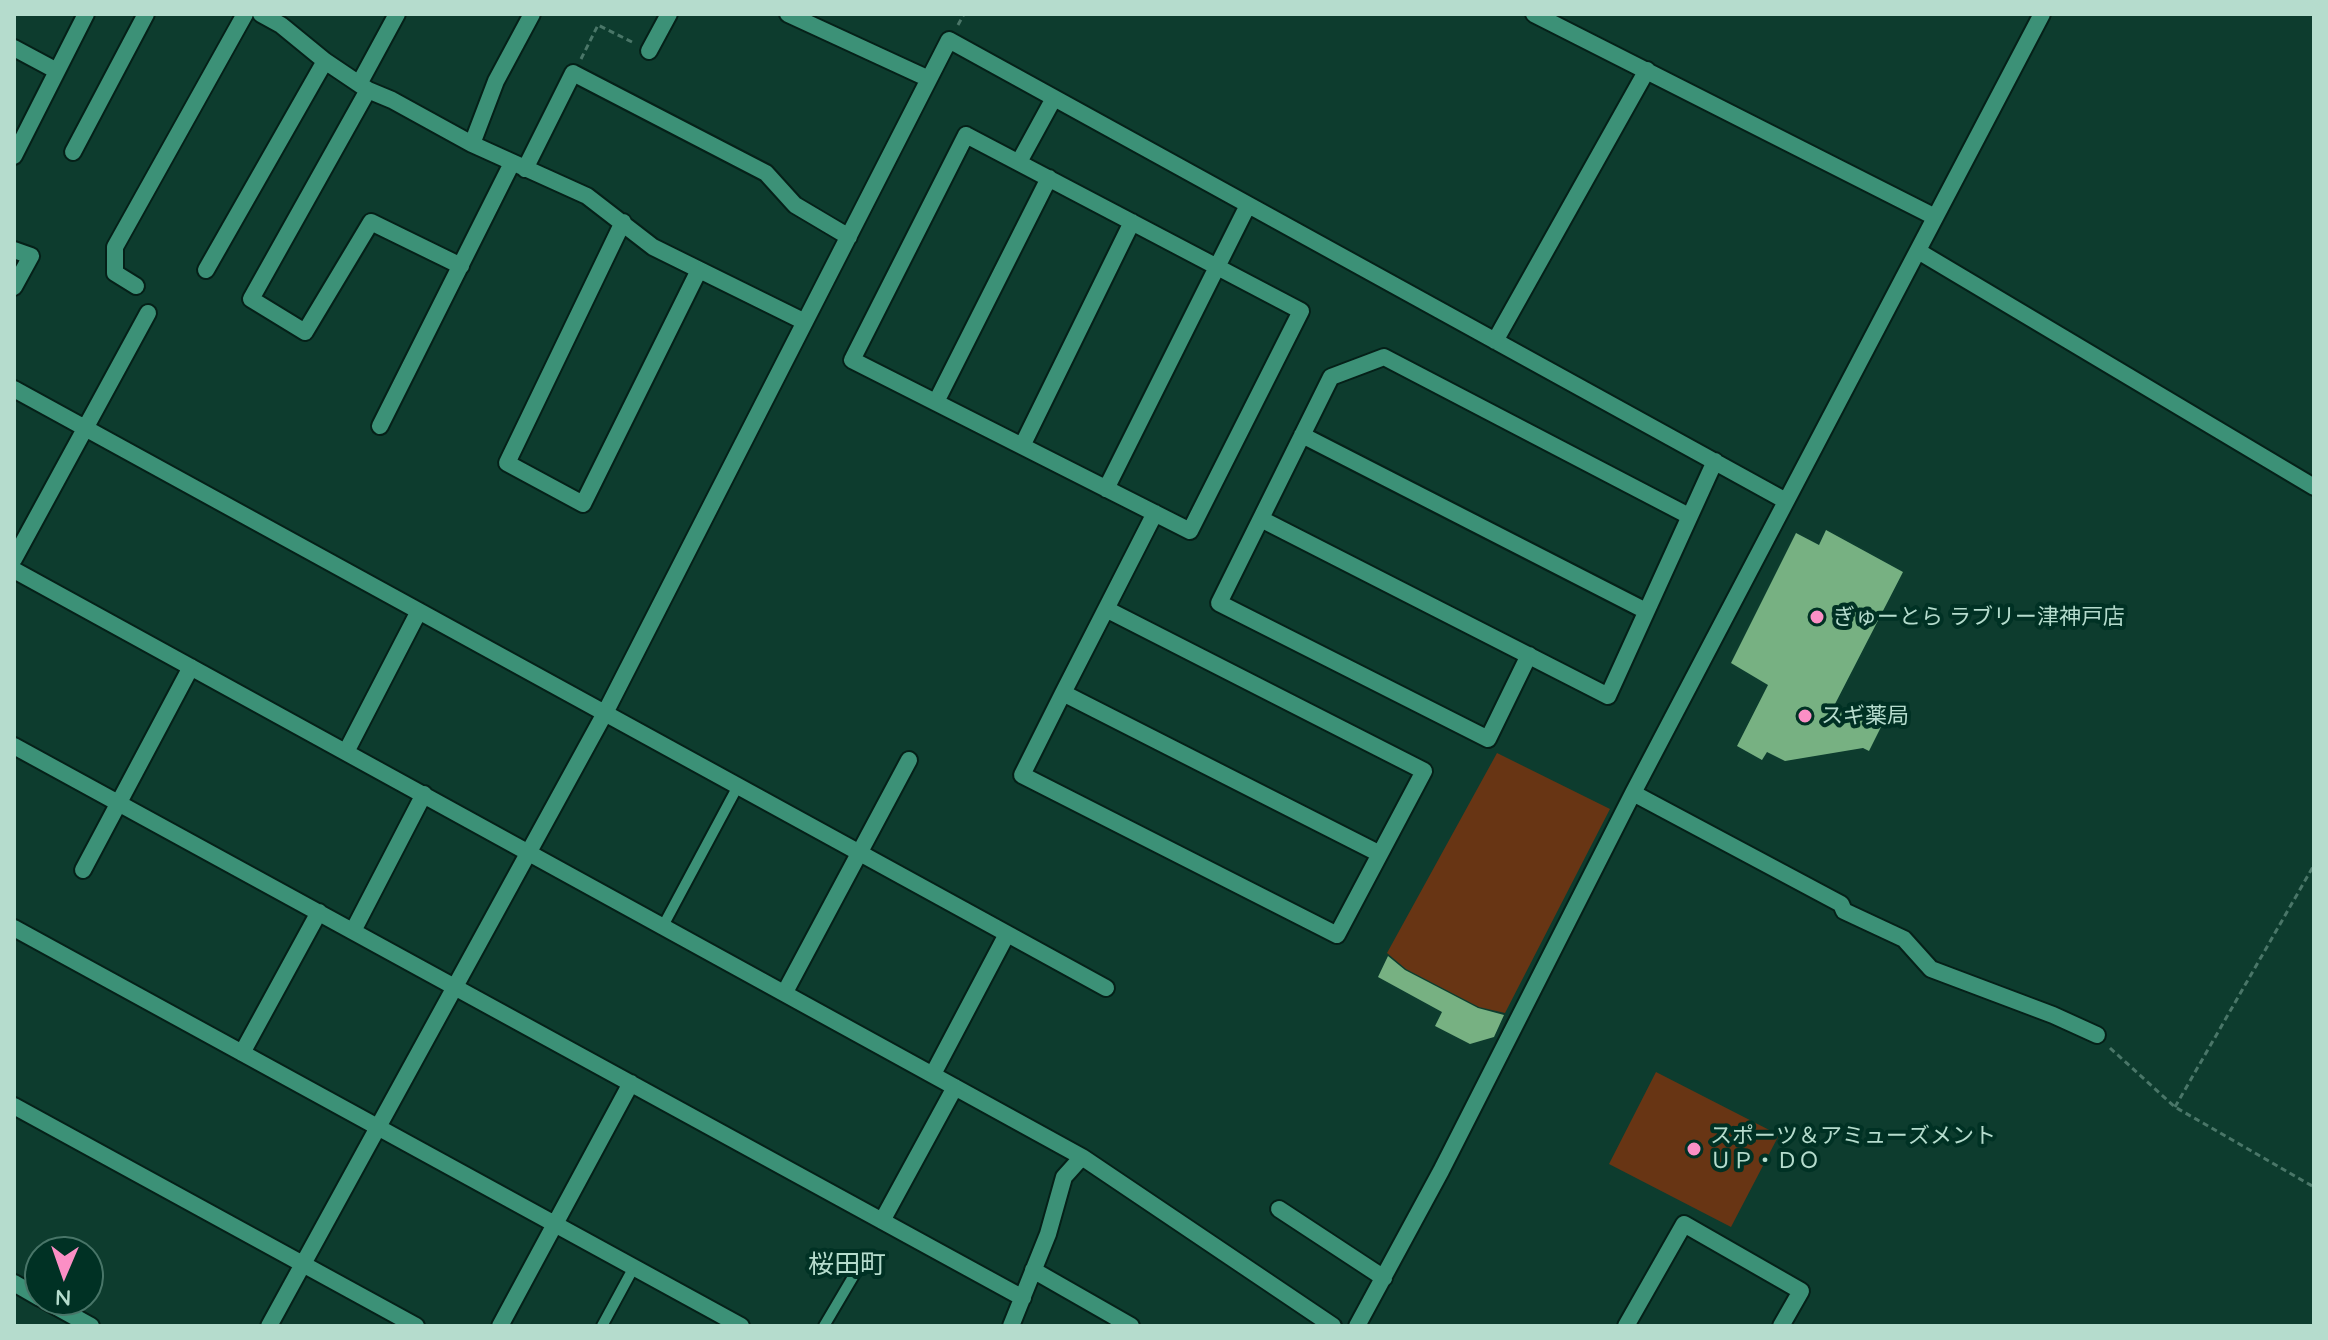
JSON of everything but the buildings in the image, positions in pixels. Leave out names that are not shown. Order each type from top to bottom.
[{"type":"street","points":[[14,156],[86,14]]},
{"type":"street","points":[[73,152],[146,14]]},
{"type":"street","points":[[136,286],[115,273],[115,247],[245,14]]},
{"type":"street","points":[[261,14],[283,20],[325,61],[364,87],[472,144],[587,196],[653,247],[805,322]]},
{"type":"street","points":[[397,14],[364,87],[251,299],[305,332],[371,222],[461,266]]},
{"type":"street","points":[[472,144],[496,81],[532,14]]},
{"type":"street","points":[[649,51],[669,14]]},
{"type":"street","points":[[788,14],[929,79]]},
{"type":"street","points":[[1534,14],[1935,217]]},
{"type":"street","points":[[1357,1326],[2042,14]]},
{"type":"street","points":[[269,1326],[605,713],[949,40],[1786,501]]},
{"type":"street","points":[[14,48],[57,71]]},
{"type":"street","points":[[206,270],[325,61]]},
{"type":"street","points":[[1495,341],[1647,70]]},
{"type":"street","points":[[380,426],[461,266],[573,73],[766,173],[795,205],[849,237]]},
{"type":"street","points":[[1019,162],[1054,98]]},
{"type":"street","points":[[966,135],[1049,178],[1301,311],[1190,531],[852,360],[966,135]]},
{"type":"street","points":[[936,402],[1049,178]]},
{"type":"street","points":[[1106,489],[1248,205]]},
{"type":"street","points":[[623,222],[507,463],[583,504],[699,270]]},
{"type":"street","points":[[1022,446],[1132,222]]},
{"type":"street","points":[[14,250],[31,256],[14,287]]},
{"type":"street","points":[[1918,251],[2314,487]]},
{"type":"street","points":[[14,559],[148,313]]},
{"type":"street","points":[[1529,655],[1488,739],[1219,603],[1331,377],[1384,357],[1689,516]]},
{"type":"street","points":[[14,389],[1106,988]]},
{"type":"street","points":[[1302,435],[1646,611]]},
{"type":"street","points":[[1261,519],[1608,696],[1715,461]]},
{"type":"street","points":[[1106,609],[1424,771],[1337,935],[1022,775],[1063,693],[1155,513]]},
{"type":"street","points":[[14,570],[1082,1157],[1333,1326]]},
{"type":"street","points":[[346,752],[419,611]]},
{"type":"street","points":[[83,870],[191,667]]},
{"type":"street","points":[[1063,693],[1380,854]]},
{"type":"street","points":[[14,746],[1023,1298]]},
{"type":"street","points":[[785,992],[909,760]]},
{"type":"street","points":[[1633,793],[1841,904],[1844,911],[1904,939],[1931,969],[2081,1026],[2097,1035]]},
{"type":"street","points":[[353,931],[424,794]]},
{"type":"street","points":[[242,1053],[319,912]]},
{"type":"street","points":[[14,928],[741,1326]]},
{"type":"street","points":[[933,1074],[1007,934]]},
{"type":"street","points":[[500,1326],[631,1083]]},
{"type":"street","points":[[882,1221],[955,1087]]},
{"type":"street","points":[[14,1106],[416,1326]]},
{"type":"street","points":[[1011,1326],[1048,1234],[1064,1177],[1082,1157]]},
{"type":"street","points":[[1279,1209],[1384,1278]]},
{"type":"street","points":[[1626,1326],[1684,1224],[1801,1291],[1781,1326]]},
{"type":"street","points":[[1033,1270],[1131,1326]]},
{"type":"street","points":[[73,1316],[91,1326]]},
{"type":"lane","points":[[663,926],[738,786]]},
{"type":"lane","points":[[824,1326],[860,1265]]},
{"type":"lane","points":[[602,1326],[634,1267]]},
{"type":"path","points":[[573,73],[598,25],[649,51]]},
{"type":"path","points":[[2175,1107],[2314,865]]},
{"type":"path","points":[[2097,1035],[2175,1107],[2314,1187]]},
{"type":"shaded area","points":[[1497,753],[1610,809],[1505,1013],[1479,1007],[1406,969],[1387,953]]},
{"type":"shaded area","name":"スポーツ＆アミューズメント ＵＰ・ＤＯ","points":[[1656,1072],[1779,1135],[1731,1227],[1609,1164]]},
{"type":"place","name":"ぎゅーとら ラブリー津神戸店","points":[[1817,617]]},
{"type":"place","name":"スギ薬局","points":[[1805,716]]},
{"type":"place","name":"スポーツ＆アミューズメント ＵＰ・ＤＯ","points":[[1694,1149]]},
{"type":"district","name":"桜田町","points":[[847,1265]]}]
